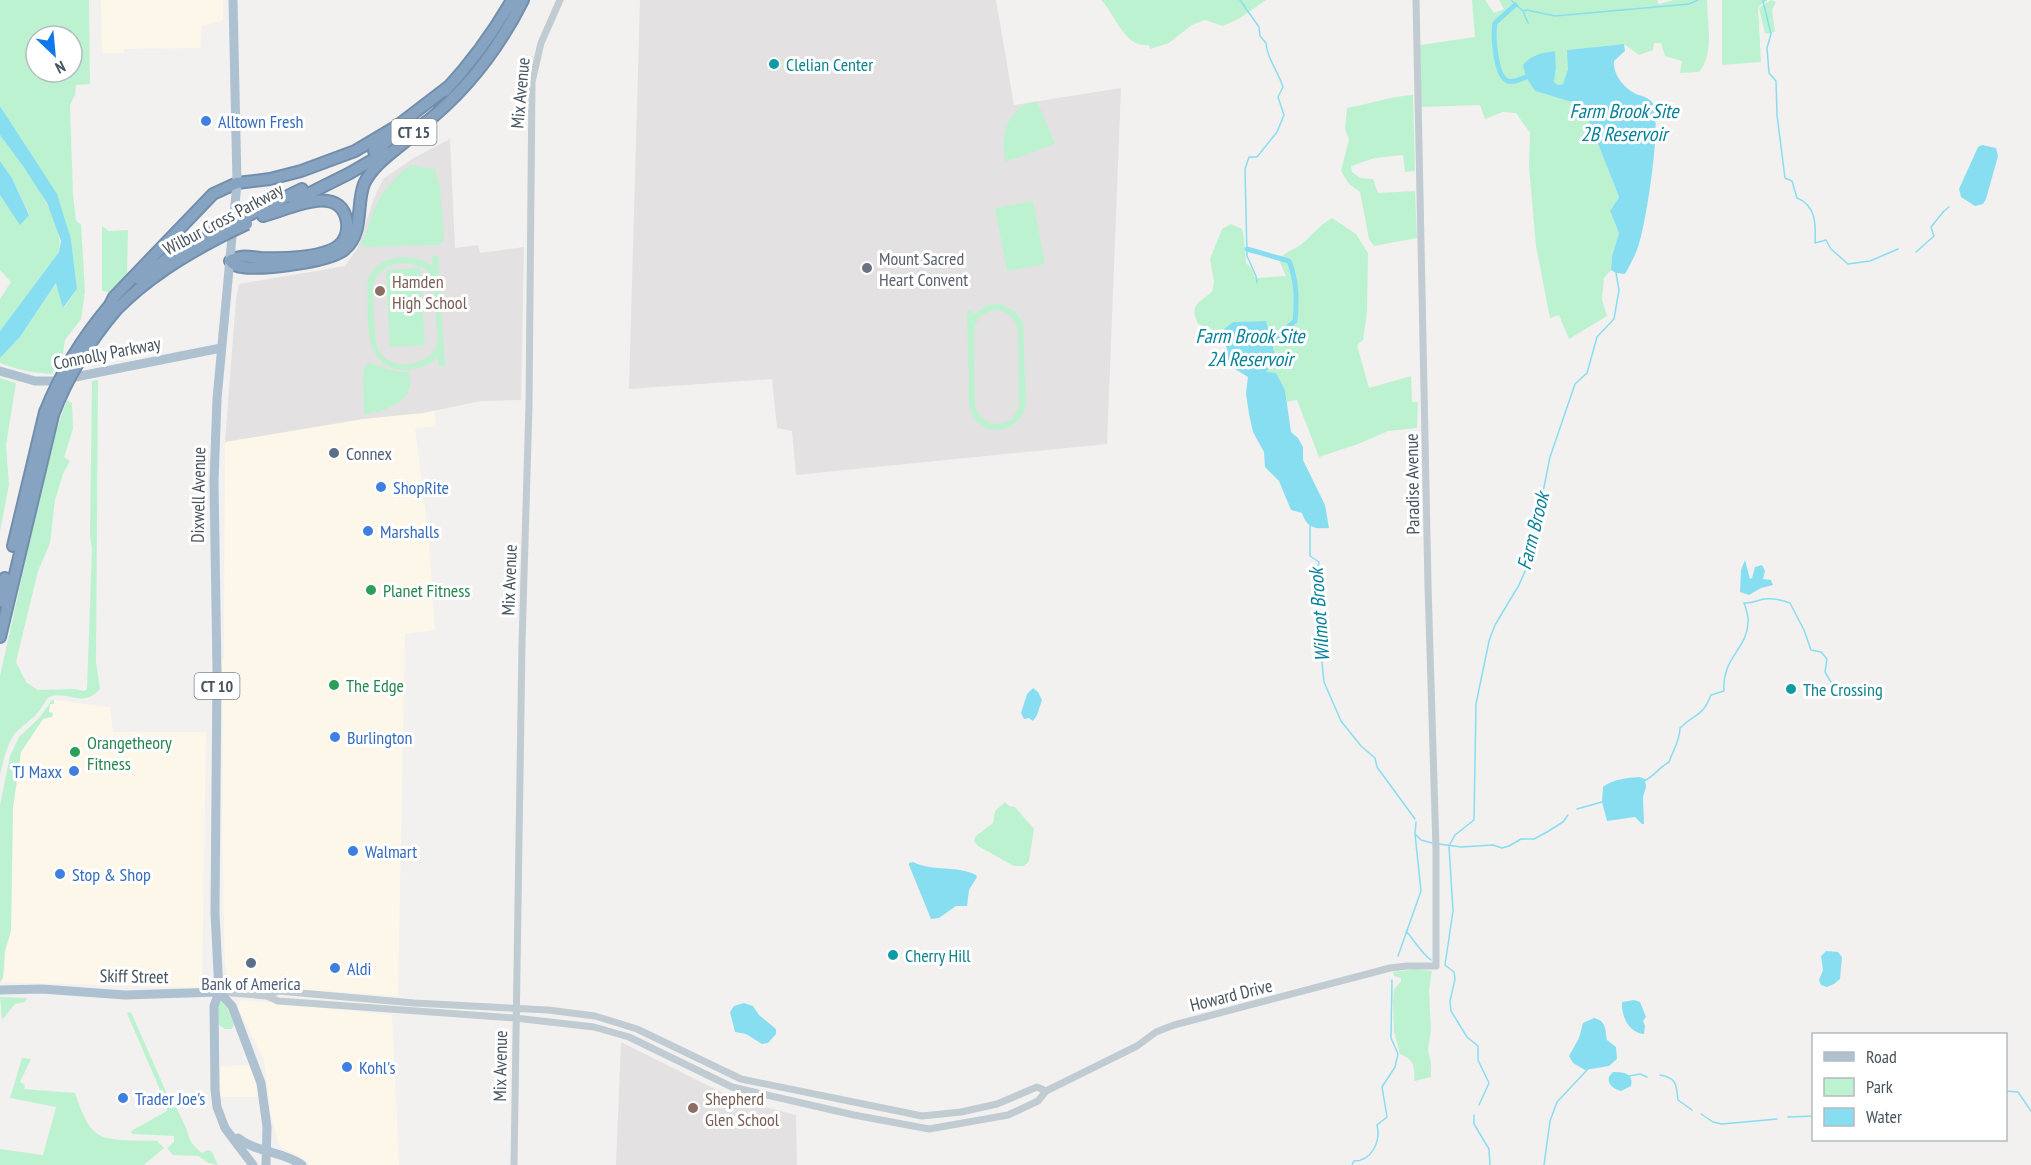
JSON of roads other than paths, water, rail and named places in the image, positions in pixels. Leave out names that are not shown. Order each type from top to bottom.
[{"type":"highway","name":"Wilbur Cross Parkway","points":[[0,602],[49,413],[62,374],[91,327],[113,307],[167,266],[221,232],[334,174],[379,148],[421,115],[476,56],[512,0]]},
{"type":"highway","name":"Wilbur Cross Parkway","points":[[247,220],[263,216],[358,168],[426,122],[459,92],[479,69],[499,42],[523,0]]},
{"type":"highway","points":[[113,307],[114,297],[213,194],[237,183],[270,179],[301,171],[354,151],[397,126],[448,87]]},
{"type":"highway","points":[[263,216],[316,200],[340,207],[346,217],[348,229],[344,240],[337,248],[283,258],[240,256],[230,261],[239,267],[271,266],[336,255],[346,249],[353,240],[357,229],[361,194],[370,174],[417,133],[426,122]]},
{"type":"highway","name":"Wilbur Cross Parkway","points":[[0,637],[49,413]]},
{"type":"main road","name":"Dixwell Avenue","points":[[233,0],[237,183],[221,348],[214,482],[217,672],[215,913],[219,992],[214,1006],[215,1090],[222,1121],[253,1165]]},
{"type":"main road","name":"Connolly Parkway","points":[[0,371],[35,381],[55,381],[221,348]]},
{"type":"main road","name":"Skiff Street","points":[[0,990],[42,989],[125,994],[219,992]]},
{"type":"main road","points":[[219,992],[232,1005],[261,1083],[267,1127],[266,1165]]},
{"type":"main road","points":[[222,1121],[242,1141],[255,1149],[287,1157],[302,1165]]},
{"type":"street","name":"Mix Avenue","points":[[514,1165],[523,592],[529,405],[532,82],[541,43],[560,0]]},
{"type":"street","name":"Paradise Avenue","points":[[1416,0],[1435,816],[1436,966]]},
{"type":"street","name":"Howard Drive","points":[[594,1027],[629,1037],[724,1084],[835,1111],[929,1129],[1008,1115],[1038,1101],[1046,1091],[1137,1046],[1156,1032],[1174,1025],[1390,968],[1436,966]]},
{"type":"street","name":"Skiff Street","points":[[267,996],[279,991],[595,1016]]},
{"type":"street","name":"Skiff Street","points":[[219,992],[267,996],[278,1001],[515,1018],[594,1027]]},
{"type":"street","name":"Howard Drive","points":[[595,1016],[627,1024],[729,1074],[753,1082],[922,1116],[953,1113],[997,1104],[1037,1087],[1046,1091]]},
{"type":"street","points":[[594,1027],[595,1016]]},
{"type":"street","points":[[683,1064],[689,1054]]},
{"type":"street","points":[[724,1084],[729,1074]]},
{"type":"water","name":"Farm Brook Site 2B Reservoir","points":[[1624,44],[1625,51],[1614,61],[1615,71],[1627,88],[1652,102],[1656,128],[1642,233],[1625,274],[1611,270],[1612,256],[1619,233],[1610,211],[1619,197],[1585,111],[1575,103],[1535,91],[1526,77],[1523,65],[1534,56],[1555,51],[1554,82],[1558,85],[1563,84],[1568,69],[1567,50]]},
{"type":"water","points":[[0,106],[57,194],[71,239],[77,289],[63,308],[56,283],[20,337],[0,358],[0,331],[59,252],[61,241],[47,203],[0,135]]},
{"type":"water","points":[[1982,145],[1996,148],[1998,156],[1986,199],[1983,204],[1975,206],[1961,197],[1959,189],[1978,147]]},
{"type":"water","points":[[0,161],[12,178],[29,215],[20,225],[0,195]]},
{"type":"water","name":"Farm Brook Site 2A Reservoir","points":[[1266,321],[1277,362],[1266,372],[1276,373],[1285,390],[1291,432],[1303,447],[1303,460],[1325,505],[1329,528],[1309,525],[1302,513],[1291,510],[1279,481],[1265,467],[1264,452],[1253,432],[1249,414],[1246,394],[1248,377],[1232,367],[1228,360],[1224,329],[1233,322]]},
{"type":"water","points":[[1745,560],[1750,579],[1755,567],[1762,565],[1765,571],[1763,579],[1771,580],[1773,585],[1761,588],[1749,595],[1740,592],[1741,570]]},
{"type":"water","points":[[1033,688],[1042,700],[1033,721],[1029,718],[1024,719],[1021,713],[1027,694]]},
{"type":"water","points":[[1625,778],[1645,779],[1646,787],[1643,797],[1644,824],[1635,817],[1607,821],[1602,802],[1603,787]]},
{"type":"water","points":[[913,862],[929,867],[961,870],[976,875],[969,890],[967,906],[956,906],[939,918],[931,919],[909,865]]},
{"type":"water","points":[[1826,951],[1838,952],[1842,957],[1840,979],[1827,987],[1821,985],[1819,980],[1823,970],[1821,956]]},
{"type":"water","points":[[1634,1000],[1640,1002],[1646,1017],[1643,1021],[1644,1034],[1630,1027],[1623,1013],[1622,1002]]},
{"type":"water","points":[[744,1003],[753,1006],[759,1015],[776,1029],[776,1034],[768,1043],[762,1044],[746,1034],[735,1032],[730,1012],[734,1006]]},
{"type":"water","points":[[1594,1018],[1601,1021],[1607,1040],[1616,1047],[1617,1059],[1609,1066],[1585,1070],[1573,1063],[1569,1056],[1579,1038],[1583,1023]]},
{"type":"water","points":[[1613,1072],[1629,1076],[1631,1086],[1621,1091],[1615,1088],[1609,1081]]},
{"type":"waterway","name":"Wilmot Brook","points":[[1240,0],[1259,27],[1260,36],[1266,43],[1268,54],[1283,87],[1278,97],[1284,115],[1277,132],[1257,157],[1249,157],[1245,169],[1247,256],[1257,283]]},
{"type":"waterway","name":"Farm Brook","points":[[1511,0],[1523,11],[1528,23]]},
{"type":"waterway","points":[[1523,11],[1555,16],[1689,4],[1698,0]]},
{"type":"waterway","points":[[1765,0],[1763,1],[1771,34],[1767,48],[1769,73],[1776,81],[1777,115],[1785,178],[1792,181],[1797,198],[1808,205],[1814,216],[1815,243],[1826,240],[1831,249],[1848,264],[1870,261],[1898,249]]},
{"type":"waterway","points":[[1515,5],[1495,23],[1496,55],[1500,72],[1508,81],[1513,82],[1526,77]]},
{"type":"waterway","points":[[1916,252],[1934,236],[1931,227],[1949,207]]},
{"type":"waterway","points":[[1247,249],[1289,261],[1294,276],[1295,321],[1268,342]]},
{"type":"waterway","name":"Farm Brook","points":[[1479,1105],[1489,1083],[1478,1060],[1478,1046],[1467,1037],[1451,1011],[1450,1001],[1455,979],[1454,972],[1445,965],[1453,911],[1449,846],[1455,835],[1474,820],[1476,704],[1489,641],[1495,625],[1519,585],[1529,562],[1550,457],[1575,384],[1587,373],[1597,337],[1614,319],[1619,290],[1616,273]]},
{"type":"waterway","name":"Wilmot Brook","points":[[1310,525],[1310,556],[1319,562],[1314,584],[1324,682],[1341,721],[1361,746],[1375,758],[1377,767],[1415,819]]},
{"type":"waterway","points":[[1644,781],[1669,762],[1678,741],[1680,728],[1701,712],[1711,695],[1724,691],[1726,670],[1747,631],[1748,617],[1744,603],[1768,599],[1790,603],[1811,650],[1821,652],[1827,659],[1825,672],[1832,684]]},
{"type":"waterway","points":[[1577,809],[1602,802]]},
{"type":"waterway","points":[[1439,844],[1461,847],[1493,845],[1502,848],[1521,839],[1534,839],[1563,822],[1568,815]]},
{"type":"waterway","name":"Wilmot Brook","points":[[1398,956],[1421,891],[1415,834],[1416,822]]},
{"type":"waterway","points":[[1415,834],[1421,840],[1432,843]]},
{"type":"waterway","points":[[1406,931],[1431,960]]},
{"type":"waterway","name":"Wilmot Brook","points":[[1352,1165],[1354,1161],[1366,1158],[1374,1149],[1378,1137],[1377,1125],[1387,1117],[1382,1087],[1395,1067],[1398,1054],[1391,1038],[1392,980]]},
{"type":"waterway","points":[[1544,1165],[1550,1121],[1557,1102],[1588,1069]]},
{"type":"waterway","points":[[1629,1076],[1640,1074],[1647,1077]]},
{"type":"waterway","points":[[1660,1075],[1670,1078],[1675,1083],[1678,1100],[1692,1110]]},
{"type":"waterway","points":[[2007,1091],[2018,1092],[2031,1111]]},
{"type":"waterway","points":[[1701,1114],[1713,1122],[1722,1124],[1777,1119]]},
{"type":"waterway","name":"Farm Brook","points":[[1474,1115],[1474,1124],[1489,1149],[1490,1165]]},
{"type":"waterway","points":[[1788,1117],[1812,1116]]},
{"type":"place","name":"Clelian Center","points":[[774,64]]},
{"type":"place","name":"Alltown Fresh","points":[[206,121]]},
{"type":"place","name":"Mount Sacred Heart Convent","points":[[867,268]]},
{"type":"place","name":"Hamden High School","points":[[380,291]]},
{"type":"place","name":"Connex","points":[[334,453]]},
{"type":"place","name":"ShopRite","points":[[381,487]]},
{"type":"place","name":"Marshalls","points":[[368,531]]},
{"type":"place","name":"Planet Fitness","points":[[371,590]]},
{"type":"place","name":"The Edge","points":[[334,685]]},
{"type":"place","name":"The Crossing","points":[[1791,689]]},
{"type":"place","name":"Burlington","points":[[335,737]]},
{"type":"place","name":"Orangetheory Fitness","points":[[75,752]]},
{"type":"place","name":"TJ Maxx","points":[[74,771]]},
{"type":"place","name":"Walmart","points":[[353,851]]},
{"type":"place","name":"Stop & Shop","points":[[60,874]]},
{"type":"place","name":"Cherry Hill","points":[[893,955]]},
{"type":"place","name":"Bank of America","points":[[251,963]]},
{"type":"place","name":"Aldi","points":[[335,968]]},
{"type":"place","name":"Kohl's","points":[[347,1067]]},
{"type":"place","name":"Trader Joe's","points":[[123,1098]]},
{"type":"place","name":"Shepherd Glen School","points":[[693,1108]]}]
